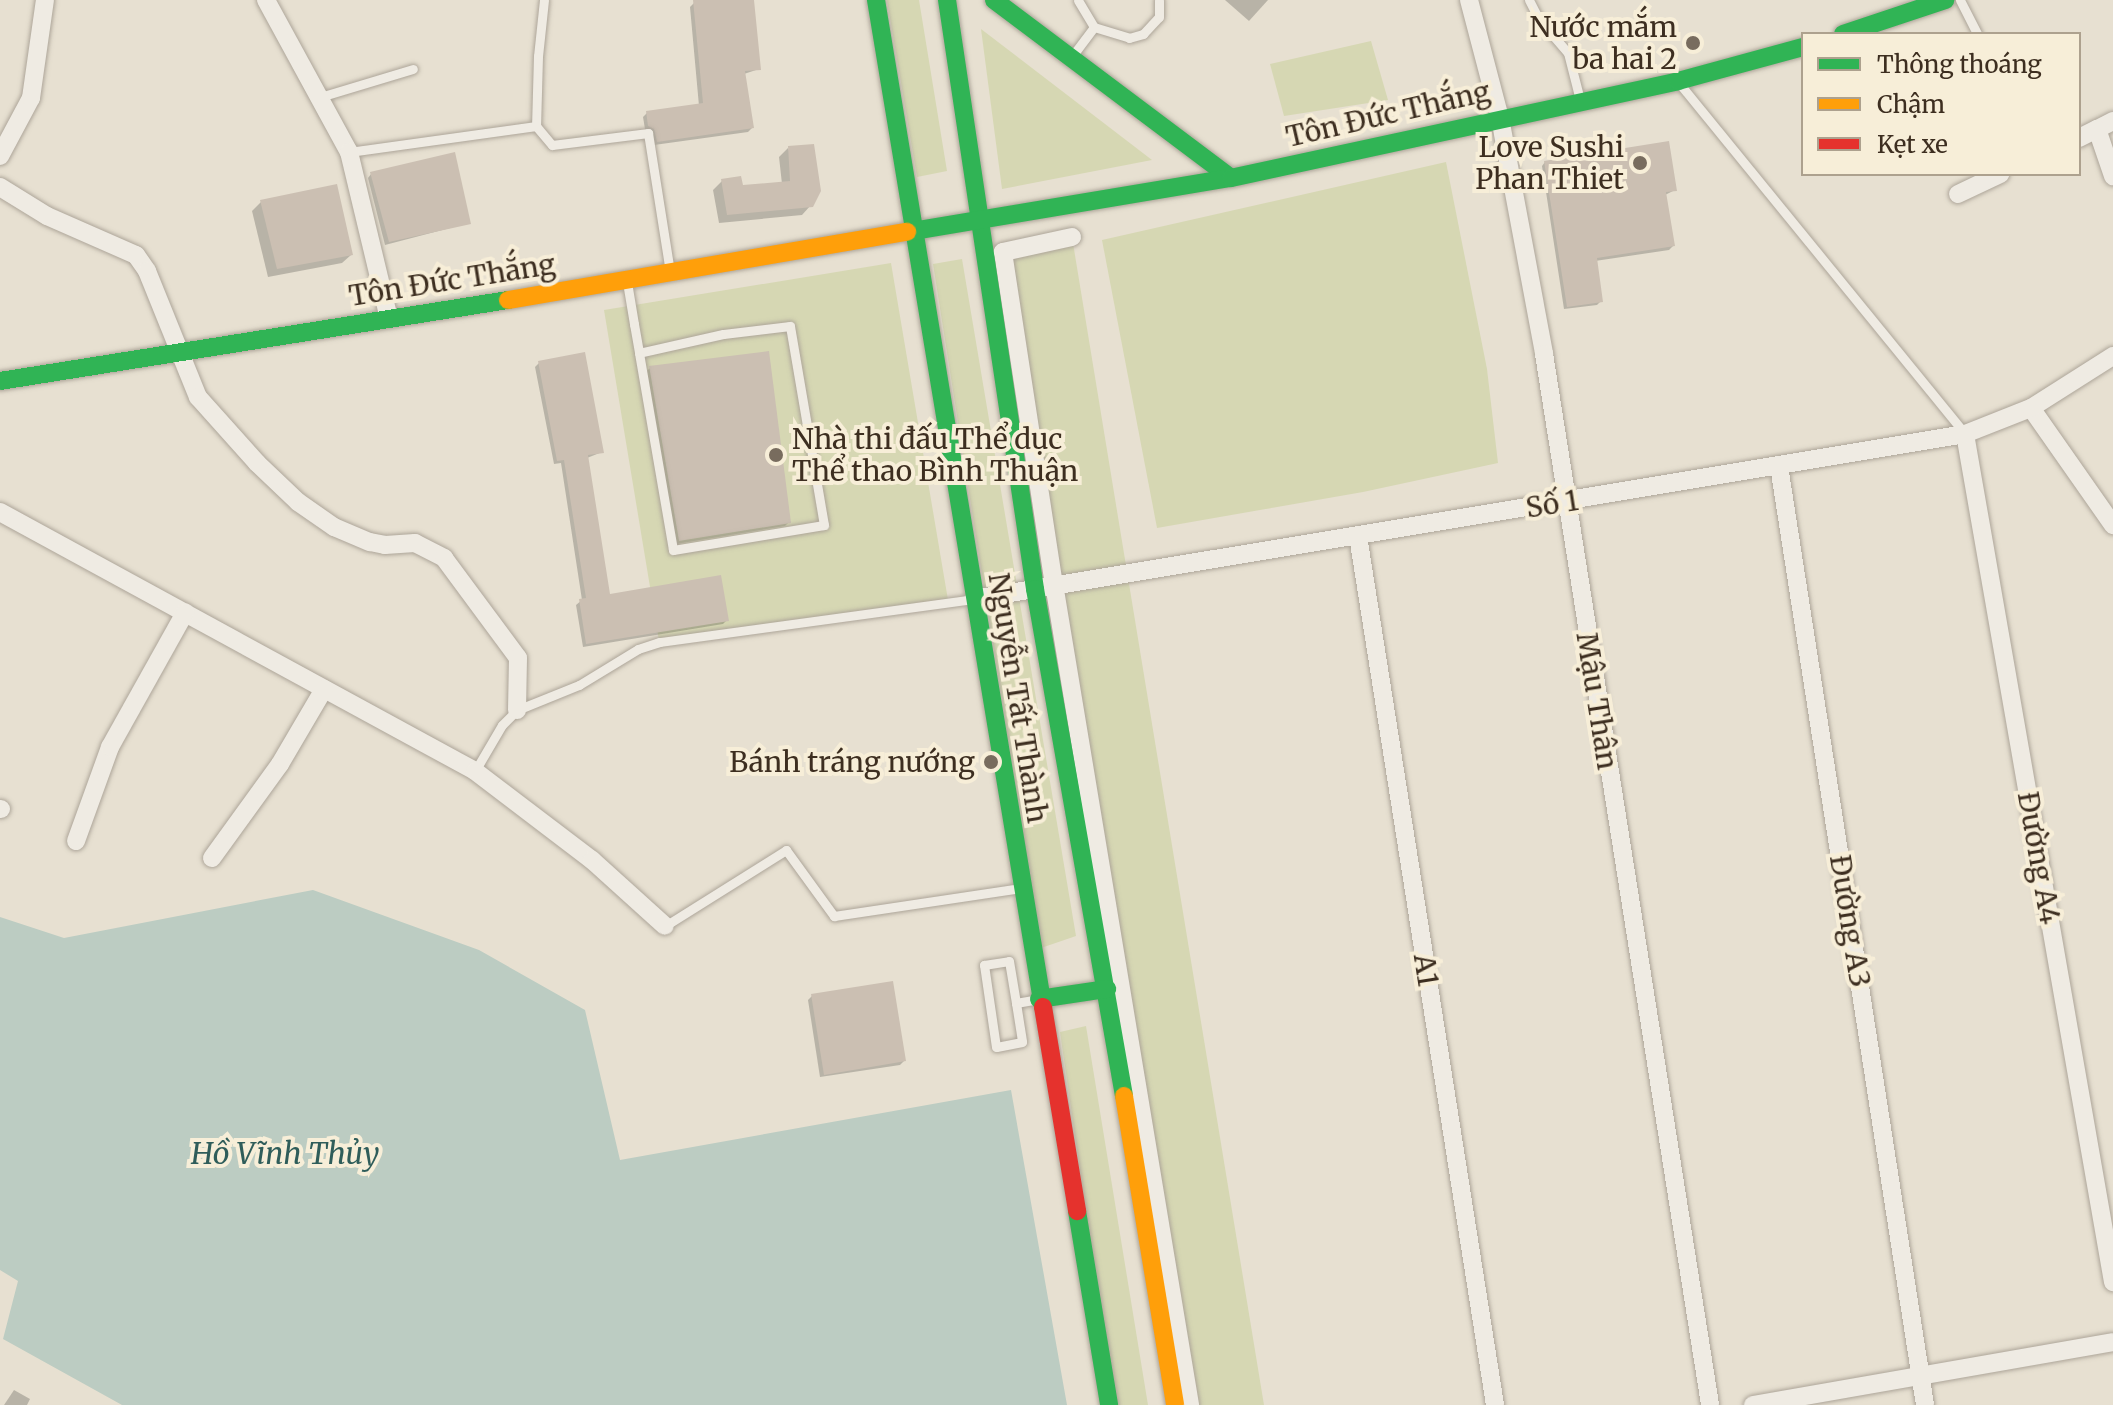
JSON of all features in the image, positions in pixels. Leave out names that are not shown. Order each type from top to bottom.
[{"type":"street","points":[[0,156],[31,98],[45,0]]},
{"type":"street","points":[[266,0],[349,152],[389,318]]},
{"type":"street","name":"Nguyễn Tất Thành","points":[[876,0],[1039,999],[1109,1405]]},
{"type":"street","name":"Nguyễn Tất Thành","points":[[947,0],[1035,589],[1107,989],[1175,1405]]},
{"type":"street","points":[[994,0],[1231,178]]},
{"type":"street","name":"Mậu Thân","points":[[1469,0],[1500,118],[1544,354],[1710,1405]]},
{"type":"street","points":[[1848,32],[1908,6],[1945,0]]},
{"type":"street","name":"Tôn Đức Thắng","points":[[0,381],[180,355],[1231,178],[1678,81],[1801,48]]},
{"type":"street","points":[[2081,137],[2105,125],[2113,176]]},
{"type":"street","points":[[1958,194],[1996,176]]},
{"type":"street","points":[[0,187],[47,216],[136,255],[147,271],[191,383],[208,411],[308,511],[334,527],[370,542],[385,545],[415,543],[429,548],[451,566],[518,658],[517,710]]},
{"type":"street","points":[[1072,237],[1003,252],[1054,586],[1190,1405]]},
{"type":"street","name":"Số 1","points":[[974,599],[1965,434],[2031,408],[2113,356]]},
{"type":"street","points":[[2031,408],[2113,525]]},
{"type":"street","name":"Đường A4","points":[[1965,434],[2113,1282]]},
{"type":"street","name":"Đường A3","points":[[1779,466],[1925,1405]]},
{"type":"street","points":[[0,512],[475,771],[592,860],[665,926]]},
{"type":"street","name":"A1","points":[[1358,536],[1495,1405]]},
{"type":"street","points":[[76,841],[110,747],[185,613]]},
{"type":"street","points":[[212,858],[280,764],[324,689]]},
{"type":"street","points":[[1039,999],[1107,989]]},
{"type":"street","points":[[1753,1405],[2113,1342]]},
{"type":"lane","points":[[544,0],[536,126],[552,145],[648,133],[670,272]]},
{"type":"lane","points":[[1078,0],[1094,27],[1129,38],[1143,34],[1159,17],[1159,0]]},
{"type":"lane","points":[[1529,0],[1538,18],[1568,53],[1580,100]]},
{"type":"lane","points":[[1960,0],[1976,32]]},
{"type":"lane","points":[[1071,58],[1094,27]]},
{"type":"lane","points":[[320,97],[413,69]]},
{"type":"lane","points":[[1678,81],[1965,434]]},
{"type":"lane","points":[[349,152],[536,126]]},
{"type":"lane","points":[[626,279],[673,550],[824,525],[790,326],[723,334],[639,353]]},
{"type":"lane","points":[[475,771],[502,725],[517,710],[546,702],[588,680],[622,657],[660,642],[974,599]]},
{"type":"lane","points":[[665,926],[786,850],[834,916],[1021,888]]},
{"type":"lane","points":[[1009,961],[1016,1003],[1022,1042],[996,1047],[984,965],[1009,961]]},
{"type":"lane","points":[[1016,1003],[1039,999]]},
{"type":"green space","points":[[887,0],[919,0],[947,171],[917,177]]},
{"type":"green space","points":[[981,29],[1152,160],[1002,189]]},
{"type":"green space","points":[[1371,41],[1388,100],[1284,116],[1270,64]]},
{"type":"green space","points":[[1446,162],[1487,369],[1498,463],[1363,492],[1157,528],[1102,240]]},
{"type":"green space","points":[[1072,237],[1264,1405],[1190,1405],[1003,252]]},
{"type":"green space","points":[[962,259],[1076,936],[1041,948],[933,264]]},
{"type":"green space","name":"Nhà thi đấu Thể dục Thể thao Bình Thuận","points":[[891,263],[948,600],[660,647],[604,310]]},
{"type":"green space","points":[[1086,1026],[1148,1405],[1114,1405],[1060,1032]]},
{"type":"water","name":"Hồ Vĩnh Thủy","points":[[313,890],[479,950],[585,1010],[620,1160],[1011,1090],[1067,1405],[122,1405],[3,1339],[18,1281],[0,1270],[0,917],[64,938]]},
{"type":"building","points":[[693,0],[754,0],[761,70],[745,71],[754,128],[657,142],[654,129],[648,126],[646,111],[703,103]]},
{"type":"building","points":[[1669,141],[1677,191],[1666,192],[1675,246],[1597,258],[1603,302],[1567,307],[1544,161]]},
{"type":"building","points":[[814,144],[821,191],[813,207],[727,215],[721,179],[741,176],[743,185],[790,181],[788,146]]},
{"type":"building","points":[[455,152],[471,224],[389,242],[370,172]]},
{"type":"building","points":[[337,184],[353,255],[277,269],[260,200]]},
{"type":"building","points":[[769,351],[791,523],[679,541],[649,366]]},
{"type":"building","points":[[585,352],[604,453],[588,455],[610,594],[721,575],[729,621],[586,644],[579,599],[586,598],[564,460],[557,461],[538,361]]},
{"type":"building","points":[[893,981],[906,1061],[824,1075],[811,994]]},
{"type":"traffic: fast","points":[[876,0],[1043,1007]]},
{"type":"traffic: fast","points":[[947,0],[1035,589],[1124,1096]]},
{"type":"traffic: fast","points":[[994,0],[1231,178]]},
{"type":"traffic: fast","points":[[1849,32],[1945,0]]},
{"type":"traffic: fast","points":[[907,232],[1231,178],[1678,81],[1801,48]]},
{"type":"traffic: fast","points":[[0,381],[508,300]]},
{"type":"traffic: fast","points":[[1039,999],[1107,989]]},
{"type":"traffic: fast","points":[[1077,1211],[1109,1405]]},
{"type":"traffic: slow","points":[[508,300],[907,232]]},
{"type":"traffic: slow","points":[[1124,1096],[1175,1405]]},
{"type":"traffic: jam","points":[[1043,1007],[1077,1211]]},
{"type":"place","name":"Nước mắm ba hai 2","points":[[1693,43]]},
{"type":"place","name":"Love Sushi Phan Thiet","points":[[1640,163]]},
{"type":"place","name":"Nhà thi đấu Thể dục Thể thao Bình Thuận","points":[[776,455]]},
{"type":"place","name":"Bánh tráng nướng","points":[[991,762]]}]
